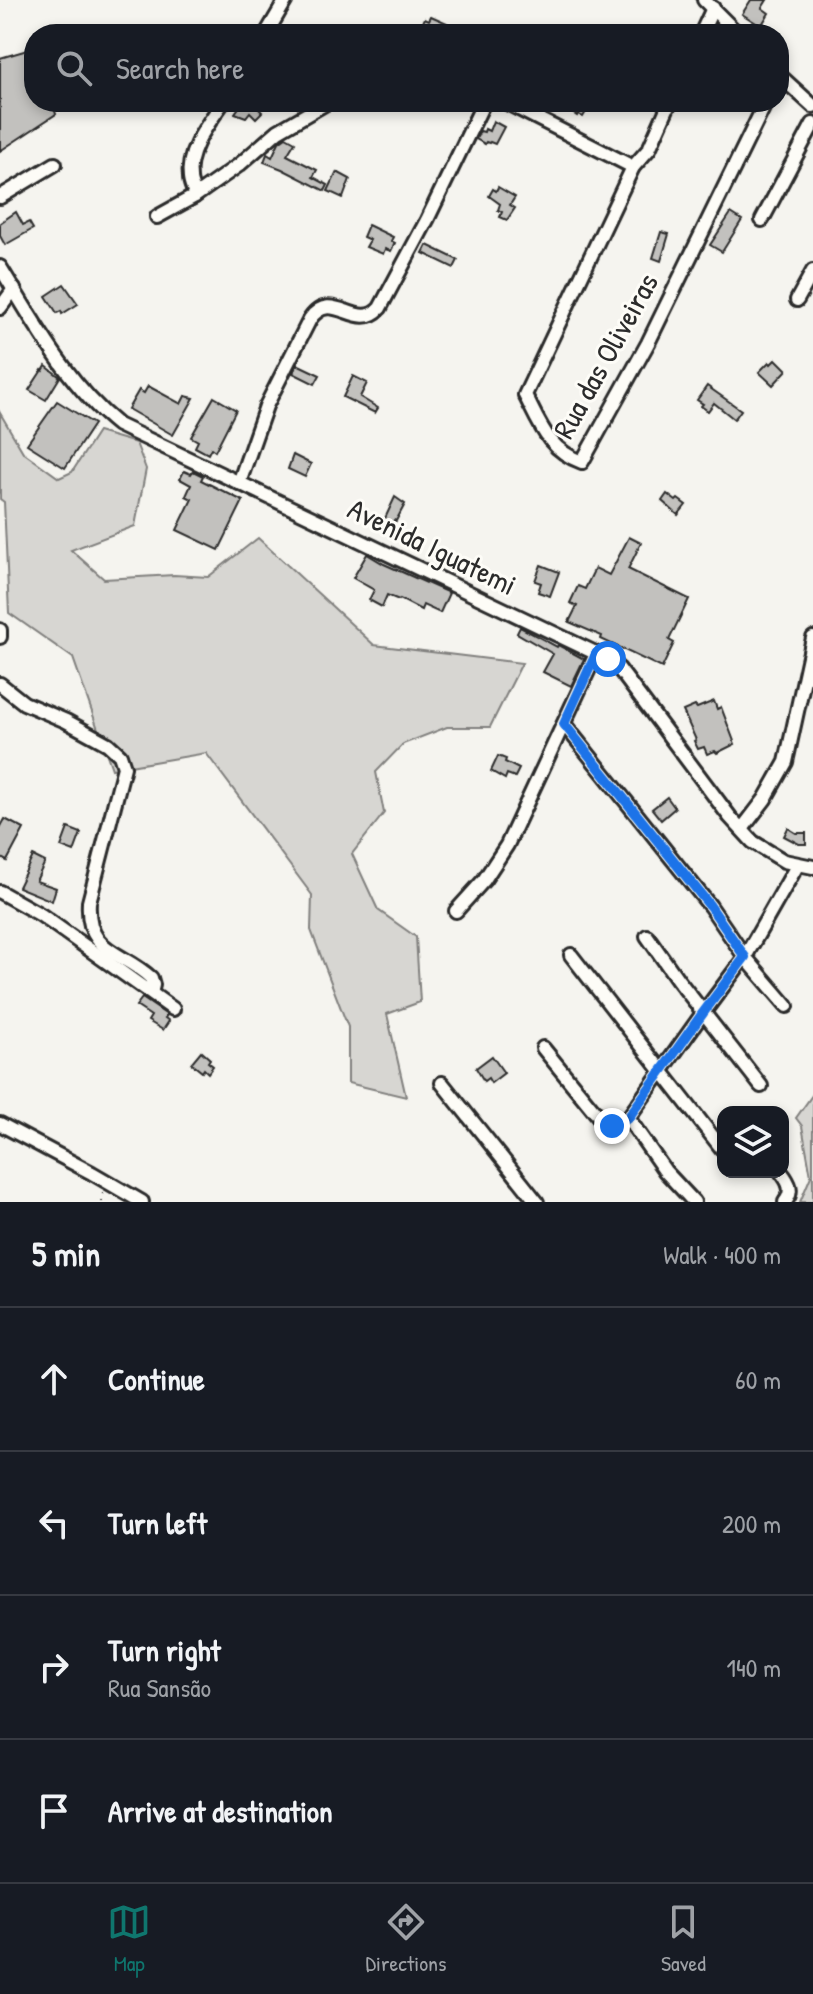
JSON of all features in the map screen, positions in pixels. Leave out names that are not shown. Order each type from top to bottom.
[{"type":"street","points":[[272,24],[286,0]]},
{"type":"street","points":[[704,24],[709,4]]},
{"type":"street","points":[[709,4],[728,24]]},
{"type":"street","points":[[789,84],[813,106]]},
{"type":"street","points":[[195,196],[189,177],[191,161],[197,144],[217,112]]},
{"type":"street","points":[[157,217],[195,196],[239,165],[278,131],[311,112]]},
{"type":"street","points":[[239,483],[266,406],[310,319],[325,307],[365,317],[380,308],[479,112]]},
{"type":"street","points":[[525,112],[633,167],[649,149],[666,112]]},
{"type":"street","name":"Rua das Oliveiras","points":[[633,167],[525,395],[547,438],[566,456],[582,462],[648,343],[761,112]]},
{"type":"street","points":[[762,220],[813,124]]},
{"type":"street","points":[[0,197],[55,164]]},
{"type":"street","name":"Avenida Iguatemi","points":[[0,267],[65,369],[100,410],[118,425],[608,659],[619,669],[730,817],[753,842],[784,861],[813,867]]},
{"type":"street","points":[[797,300],[813,271]]},
{"type":"street","points":[[0,308],[14,289]]},
{"type":"street","points":[[0,630],[0,637]]},
{"type":"street","points":[[742,829],[765,799],[786,762],[813,638]]},
{"type":"street","points":[[456,911],[484,880],[507,845],[596,654]]},
{"type":"street","points":[[0,684],[24,703],[66,721],[108,744],[120,755],[124,767],[89,902],[89,918],[94,935],[102,946],[151,978],[151,993]]},
{"type":"street","points":[[564,724],[710,906],[745,957],[787,1006]]},
{"type":"street","points":[[543,1048],[604,1123],[618,1125],[628,1118],[745,957],[798,864]]},
{"type":"street","points":[[0,892],[41,915],[173,1009]]},
{"type":"street","points":[[647,936],[761,1086]]},
{"type":"street","points":[[571,955],[717,1144]]},
{"type":"street","points":[[442,1083],[537,1202]]},
{"type":"street","points":[[628,1118],[665,1171],[694,1202]]},
{"type":"street","points":[[0,1124],[142,1202]]},
{"type":"street","points":[[785,1178],[790,1189],[785,1202]]},
{"type":"shaded area","points":[[0,413],[23,452],[59,478],[72,472],[98,432],[136,443],[146,469],[135,526],[71,550],[104,579],[174,575],[208,577],[258,538],[374,645],[522,663],[490,727],[447,727],[403,744],[376,772],[384,813],[352,854],[378,910],[416,937],[420,1002],[387,1014],[406,1097],[348,1083],[348,1027],[311,930],[312,895],[206,753],[112,769],[73,658],[9,613],[4,502],[0,499]]},
{"type":"shaded area","points":[[813,1094],[813,1202],[800,1202],[811,1176],[802,1126],[796,1118]]},
{"type":"building","points":[[751,0],[767,0],[762,8],[769,13],[762,24],[742,14]]},
{"type":"building","points":[[431,16],[447,23],[422,24],[425,18],[429,20]]},
{"type":"building","points":[[24,51],[24,112],[56,114],[0,151],[0,58]]},
{"type":"building","points":[[236,112],[250,112],[246,117]]},
{"type":"building","points":[[493,121],[504,127],[495,144],[485,144],[476,139],[480,131],[489,131]]},
{"type":"building","points":[[286,137],[295,142],[287,155],[317,170],[313,177],[328,185],[325,191],[264,162],[267,154],[272,157],[279,142]]},
{"type":"building","points":[[337,172],[350,179],[343,198],[328,191]]},
{"type":"building","points":[[498,187],[515,197],[510,205],[515,208],[507,220],[500,217],[500,204],[489,196]]},
{"type":"building","points":[[16,212],[23,225],[29,222],[33,229],[5,245],[0,236],[0,223]]},
{"type":"building","points":[[731,213],[742,220],[722,252],[710,245]]},
{"type":"building","points":[[368,225],[393,237],[391,241],[395,243],[391,251],[385,249],[383,254],[366,247],[370,240],[363,237]]},
{"type":"building","points":[[661,232],[669,234],[661,261],[653,258]]},
{"type":"building","points":[[427,245],[458,260],[454,268],[423,253]]},
{"type":"building","points":[[64,284],[78,304],[62,314],[61,311],[57,313],[46,296]]},
{"type":"building","points":[[776,359],[787,370],[773,385],[759,372]]},
{"type":"building","points":[[297,364],[320,375],[315,384],[293,373]]},
{"type":"building","points":[[46,366],[60,377],[46,400],[29,390]]},
{"type":"building","points":[[353,376],[367,383],[360,397],[378,408],[375,413],[343,397]]},
{"type":"building","points":[[148,386],[181,404],[185,396],[194,398],[173,435],[128,409],[139,390],[144,393]]},
{"type":"building","points":[[707,386],[741,410],[734,419],[714,403],[708,411],[701,406],[703,404],[697,400]]},
{"type":"building","points":[[214,397],[236,410],[215,451],[211,448],[208,454],[195,447],[198,441],[191,437]]},
{"type":"building","points":[[57,401],[94,424],[65,468],[27,444]]},
{"type":"building","points":[[293,455],[311,464],[305,477],[288,469]]},
{"type":"building","points":[[184,471],[203,476],[201,480],[243,501],[219,550],[177,530],[192,499],[186,496],[191,485],[180,479]]},
{"type":"building","points":[[667,494],[686,505],[678,515],[662,501]]},
{"type":"building","points":[[395,497],[405,504],[388,533],[380,529]]},
{"type":"building","points":[[629,537],[641,543],[628,569],[689,599],[669,640],[674,643],[662,668],[569,622],[577,606],[570,603],[578,586],[585,589],[595,568],[609,575]]},
{"type":"building","points":[[367,554],[449,593],[440,613],[423,605],[421,610],[387,595],[382,607],[369,600],[374,590],[353,578]]},
{"type":"building","points":[[541,565],[559,572],[550,596],[538,592],[541,583],[535,581]]},
{"type":"building","points":[[520,627],[584,659],[571,686],[543,672],[553,654],[517,633]]},
{"type":"building","points":[[714,701],[717,709],[721,707],[735,744],[717,753],[707,754],[704,747],[698,749],[683,711]]},
{"type":"building","points":[[498,756],[519,769],[515,777],[507,774],[505,779],[491,771]]},
{"type":"building","points":[[667,797],[675,808],[661,820],[652,809]]},
{"type":"building","points":[[5,819],[24,829],[7,861],[0,857],[0,828]]},
{"type":"building","points":[[68,828],[81,833],[74,852],[61,847]]},
{"type":"building","points":[[788,828],[796,833],[806,833],[806,844],[784,836]]},
{"type":"building","points":[[33,856],[45,862],[36,881],[56,888],[52,901],[18,887]]},
{"type":"building","points":[[142,998],[167,1015],[165,1018],[169,1021],[163,1030],[148,1021],[151,1016],[136,1006]]},
{"type":"building","points":[[201,1051],[213,1066],[208,1073],[191,1063]]},
{"type":"building","points":[[492,1056],[504,1073],[491,1083],[488,1078],[484,1081],[476,1068]]},
{"type":"route","points":[[608,659],[596,654],[564,724],[710,906],[745,957],[628,1118],[612,1126]]}]
